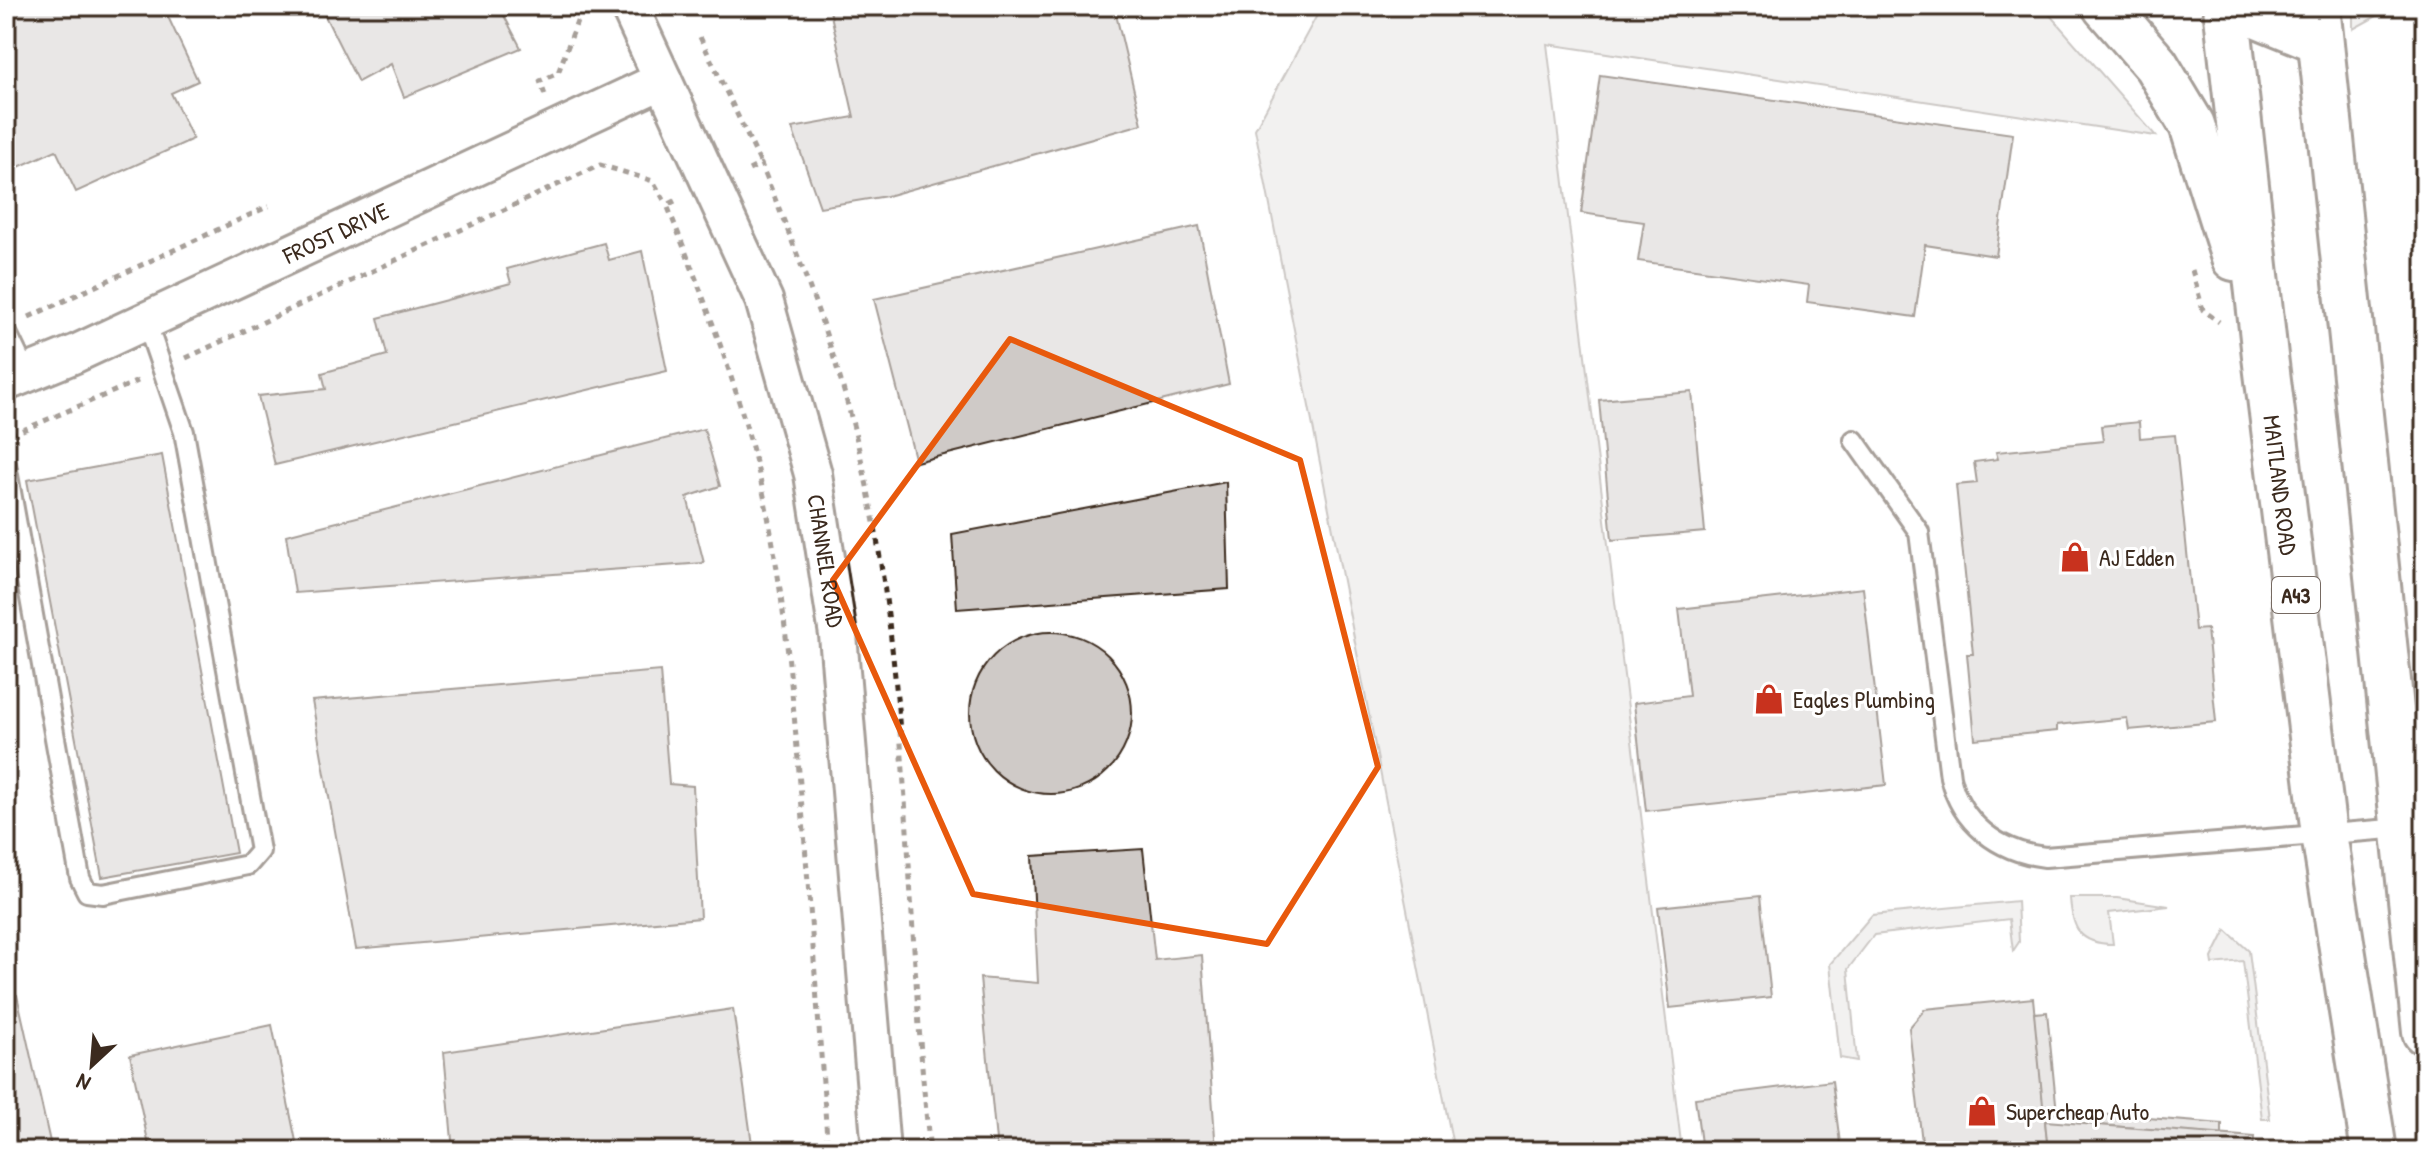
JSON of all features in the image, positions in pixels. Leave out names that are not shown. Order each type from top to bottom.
[{"type":"highway","name":"A43","points":[[2105,6],[2156,65],[2192,125],[2265,356]]},
{"type":"highway","name":"MAITLAND ROAD","points":[[2226,6],[2265,356],[2324,834],[2374,1151]]},
{"type":"highway","points":[[2236,6],[2318,23],[2425,1032]]},
{"type":"street","name":"CHANNEL ROAD","points":[[629,6],[764,300],[813,474],[838,635],[881,1151]]},
{"type":"street","name":"FROST DRIVE","points":[[17,378],[663,80]]},
{"type":"lane","points":[[6,464],[80,878],[87,892],[103,894],[248,865],[260,851],[184,432],[146,321]]},
{"type":"lane","points":[[13,326],[17,378]]},
{"type":"lane","points":[[1854,440],[1919,532],[1950,777],[1963,810],[1987,836],[2010,849],[2045,857],[2404,827]]},
{"type":"path","points":[[545,96],[540,81],[558,73],[578,19],[572,6]]},
{"type":"path","points":[[700,37],[761,164]]},
{"type":"path","points":[[578,163],[583,174]]},
{"type":"path","points":[[6,436],[103,398],[600,165],[653,181],[667,205],[736,389],[763,496],[781,599],[797,747],[828,1151]]},
{"type":"path","points":[[667,205],[675,201]]},
{"type":"path","points":[[13,326],[269,206]]},
{"type":"highlighted area","points":[[1010,339],[1300,460],[1378,767],[1267,944],[973,894],[833,580]]},
{"type":"shaded area","points":[[1322,6],[2042,6],[2156,136],[1547,44],[1682,1151],[1454,1151],[1255,129]]},
{"type":"shaded area","points":[[2353,6],[2395,6],[2353,29]]},
{"type":"shaded area","points":[[2070,898],[2117,898],[2169,906],[2109,913],[2113,944],[2092,941],[2080,932],[2073,918]]},
{"type":"shaded area","points":[[2017,901],[2019,942],[2013,951],[2009,919],[1874,935],[1848,969],[1857,1061],[1840,1058],[1830,964],[1872,915]]},
{"type":"shaded area","points":[[2226,930],[2249,951],[2270,1119],[2262,1119],[2243,961],[2213,964],[2212,958]]},
{"type":"building","points":[[6,6],[163,6],[198,81],[171,93],[193,139],[76,192],[56,150],[12,170],[6,158]]},
{"type":"building","points":[[320,6],[499,6],[521,48],[404,97],[391,64],[358,82]]},
{"type":"building","points":[[829,6],[1114,6],[1142,124],[887,196],[820,207],[792,128],[854,117]]},
{"type":"building","points":[[1600,75],[2013,134],[1996,256],[1925,245],[1915,317],[1807,302],[1809,285],[1638,261],[1644,222],[1581,213]]},
{"type":"building","points":[[1199,226],[1229,384],[916,462],[874,299]]},
{"type":"building","points":[[604,243],[609,260],[642,251],[667,371],[275,465],[258,396],[326,389],[322,373],[387,355],[378,318],[511,283],[507,269]]},
{"type":"building","points":[[1692,392],[1705,532],[1612,540],[1599,400]]},
{"type":"building","name":"AJ Edden","points":[[2139,422],[2140,438],[2175,435],[2195,630],[2207,629],[2216,722],[2129,730],[2127,718],[2057,725],[2057,731],[1975,739],[1967,654],[1973,654],[1956,485],[1977,483],[1974,462],[1998,459],[1996,452],[2103,441],[2101,426]]},
{"type":"building","points":[[704,429],[720,486],[687,497],[704,563],[295,593],[286,535]]},
{"type":"building","points":[[162,455],[236,853],[102,877],[27,480]]},
{"type":"building","points":[[1226,482],[1229,589],[957,609],[952,534]]},
{"type":"building","name":"Eagles Plumbing","points":[[1863,588],[1886,785],[1646,811],[1634,703],[1689,696],[1679,609]]},
{"type":"building","points":[[1051,632],[1082,638],[1108,656],[1126,682],[1132,713],[1126,744],[1108,770],[1082,788],[1051,794],[1020,788],[994,770],[976,744],[970,713],[976,682],[994,656],[1020,638]]},
{"type":"building","points":[[660,671],[669,784],[693,786],[700,918],[356,949],[312,701]]},
{"type":"building","points":[[1143,849],[1155,960],[1202,955],[1216,1151],[997,1151],[980,978],[1038,983],[1032,856]]},
{"type":"building","points":[[1760,896],[1771,997],[1670,1008],[1658,907]]},
{"type":"building","points":[[17,995],[52,1151],[6,1151],[6,997]]},
{"type":"building","points":[[2033,998],[2048,1151],[1923,1151],[1909,1028],[1925,1009]]},
{"type":"building","points":[[733,1009],[753,1151],[453,1151],[444,1052]]},
{"type":"building","points":[[2047,1012],[2057,1113],[2044,1115],[2034,1013]]},
{"type":"building","points":[[272,1025],[298,1151],[150,1151],[130,1055]]},
{"type":"building","points":[[1832,1081],[1841,1151],[1702,1151],[1695,1098]]},
{"type":"building","points":[[2086,1113],[2222,1124],[2222,1135],[2086,1124]]},
{"type":"building","points":[[2045,1121],[2254,1137],[2253,1151],[2048,1151]]},
{"type":"place","name":"AJ Edden","points":[[2075,557]]},
{"type":"place","name":"Eagles Plumbing","points":[[1769,699]]},
{"type":"place","name":"Supercheap Auto","points":[[1982,1111]]}]
